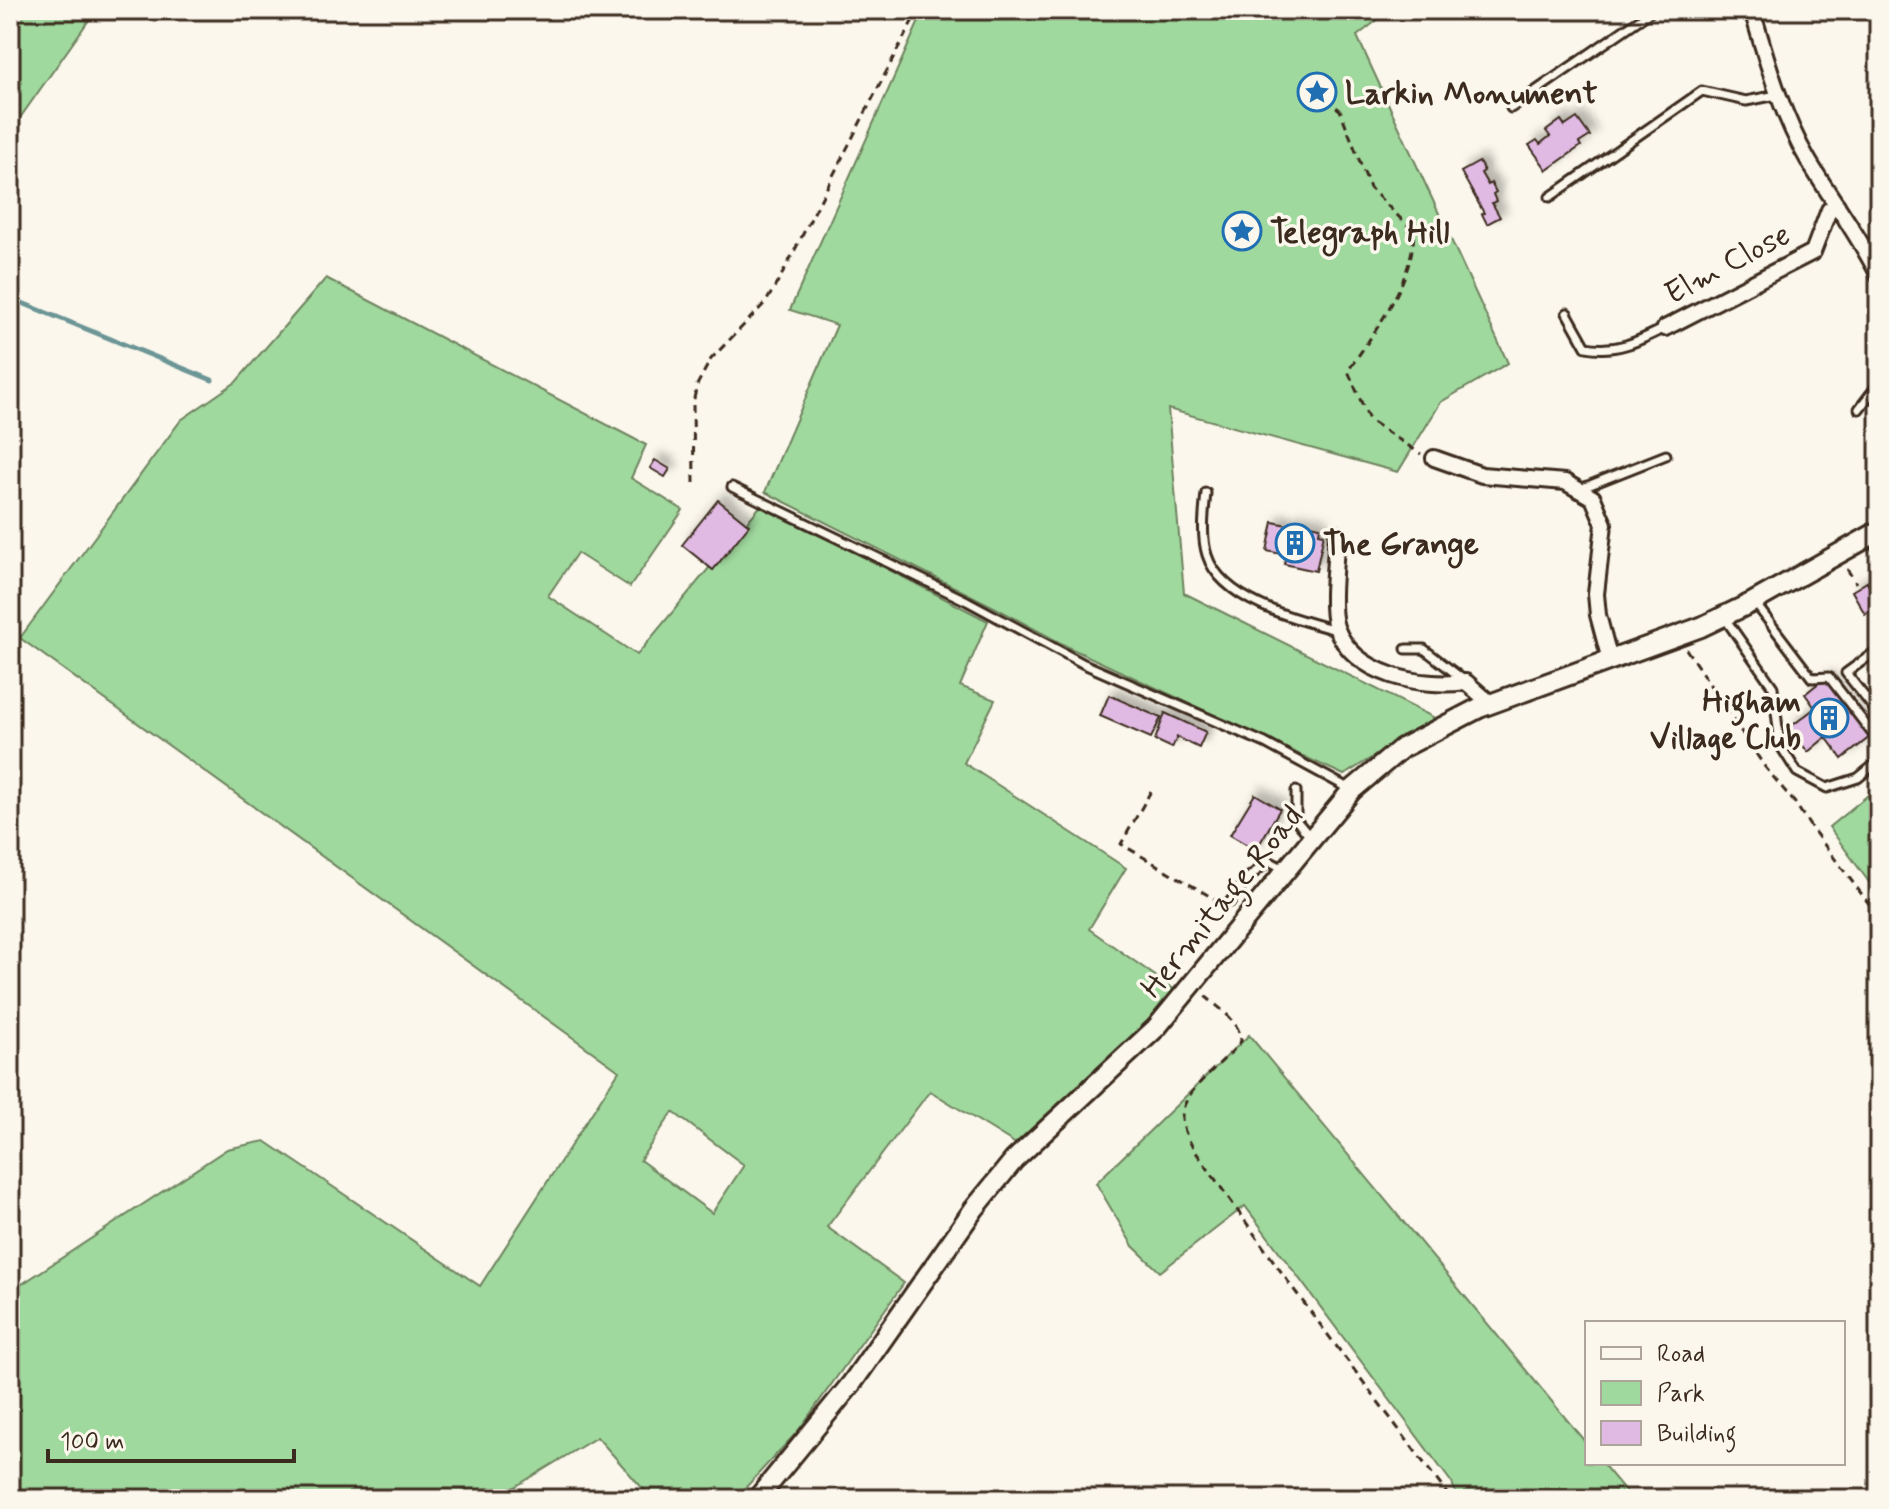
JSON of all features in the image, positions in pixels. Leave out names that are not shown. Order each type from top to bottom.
[{"type":"street","points":[[1752,10],[1777,95],[1807,158],[1879,276]]},
{"type":"street","name":"Elm Close","points":[[1665,328],[1813,252],[1829,210],[1837,205]]},
{"type":"street","points":[[1434,458],[1482,475],[1555,481],[1580,489],[1595,502],[1604,524],[1596,594],[1598,615],[1610,660]]},
{"type":"street","name":"Hermitage Road","points":[[757,1499],[852,1383],[974,1209],[1014,1160],[1156,1028],[1352,790],[1402,748],[1491,704],[1678,636],[1724,616],[1879,531]]},
{"type":"street","points":[[1337,533],[1334,605],[1338,630],[1350,648],[1372,667],[1393,675],[1434,684],[1466,682],[1491,704]]},
{"type":"lane","points":[[1511,108],[1653,10]]},
{"type":"lane","points":[[1550,197],[1702,91],[1746,101],[1777,95]]},
{"type":"lane","points":[[1567,313],[1586,347],[1596,349],[1635,343],[1665,328]]},
{"type":"lane","points":[[1859,409],[1879,383]]},
{"type":"lane","points":[[1580,489],[1666,455]]},
{"type":"lane","points":[[732,487],[967,601],[1084,664],[1265,743],[1352,790]]},
{"type":"lane","points":[[1206,493],[1206,554],[1217,577],[1238,593],[1293,618],[1338,630]]},
{"type":"lane","points":[[1753,602],[1812,678],[1829,677],[1879,742]]},
{"type":"lane","points":[[1724,616],[1773,687],[1780,745],[1797,772],[1827,788],[1858,778],[1879,761]]},
{"type":"lane","points":[[1406,649],[1424,649],[1466,682]]},
{"type":"lane","points":[[1879,649],[1846,673],[1879,715]]},
{"type":"lane","points":[[1296,791],[1296,820],[1311,838]]},
{"type":"lane","points":[[1230,902],[1249,877],[1269,861],[1284,869]]},
{"type":"path","points":[[694,483],[693,403],[702,376],[711,359],[766,302],[918,10]]},
{"type":"path","points":[[1325,99],[1340,110],[1370,188],[1414,232],[1413,253],[1388,311],[1348,371],[1369,420],[1416,453],[1434,458]]},
{"type":"path","points":[[1842,561],[1856,583]]},
{"type":"path","points":[[1678,636],[1765,767],[1879,917]]},
{"type":"path","points":[[1151,791],[1121,844],[1217,901],[1230,902]]},
{"type":"path","points":[[1193,986],[1241,1032],[1241,1041],[1233,1052],[1190,1094],[1185,1103],[1182,1116],[1184,1130],[1193,1148],[1292,1287],[1451,1499]]},
{"type":"green space","points":[[10,10],[96,10],[10,132]]},
{"type":"green space","points":[[924,10],[1390,10],[1357,36],[1508,363],[1441,402],[1398,472],[1168,409],[1184,593],[1435,718],[1344,775],[1068,647],[765,492],[837,325],[790,310]]},
{"type":"green space","points":[[326,278],[646,445],[631,478],[683,510],[630,587],[577,553],[548,596],[637,655],[762,504],[988,621],[960,686],[995,700],[964,763],[1126,868],[1089,929],[1178,992],[1016,1144],[930,1091],[827,1227],[904,1283],[798,1431],[735,1499],[652,1499],[597,1437],[495,1499],[10,1499],[10,1292],[227,1149],[265,1141],[480,1286],[619,1071],[20,638],[181,420],[236,382]],"holes":[[[673,1112],[744,1165],[712,1213],[640,1160]]]},
{"type":"green space","points":[[1879,786],[1879,896],[1829,827]]},
{"type":"green space","points":[[1249,1035],[1585,1442],[1585,1465],[1604,1465],[1632,1499],[1458,1499],[1452,1483],[1245,1206],[1160,1272],[1133,1246],[1096,1183]]},
{"type":"building","points":[[1577,118],[1590,136],[1547,170],[1529,145],[1537,140],[1540,144],[1550,136],[1546,131],[1561,120],[1565,126]]},
{"type":"building","points":[[1479,162],[1484,171],[1481,173],[1496,192],[1493,194],[1496,201],[1492,203],[1500,217],[1487,224],[1461,172]]},
{"type":"building","points":[[655,460],[670,469],[665,477],[650,468]]},
{"type":"building","points":[[718,500],[749,525],[713,570],[682,545]]},
{"type":"building","name":"The Grange","points":[[1293,521],[1320,527],[1319,533],[1324,534],[1316,571],[1284,564],[1286,555],[1267,551],[1273,522],[1292,526]]},
{"type":"building","points":[[1879,576],[1879,603],[1867,582]]},
{"type":"building","points":[[1867,582],[1879,606],[1865,614],[1852,591]]},
{"type":"building","name":"Higham Village Club","points":[[1825,678],[1871,736],[1842,759],[1826,737],[1808,752],[1789,728],[1815,708],[1805,694]]},
{"type":"building","points":[[1109,695],[1161,718],[1151,738],[1100,716]]},
{"type":"building","points":[[1165,713],[1206,732],[1199,748],[1177,737],[1172,748],[1155,740]]},
{"type":"building","points":[[1255,794],[1280,809],[1256,850],[1230,835]]},
{"type":"waterway","points":[[10,298],[212,380]]},
{"type":"place","name":"Larkin Monument","points":[[1317,92]]},
{"type":"place","name":"Telegraph Hill","points":[[1242,231]]},
{"type":"place","name":"The Grange","points":[[1295,543]]},
{"type":"place","name":"Higham Village Club","points":[[1829,718]]}]
